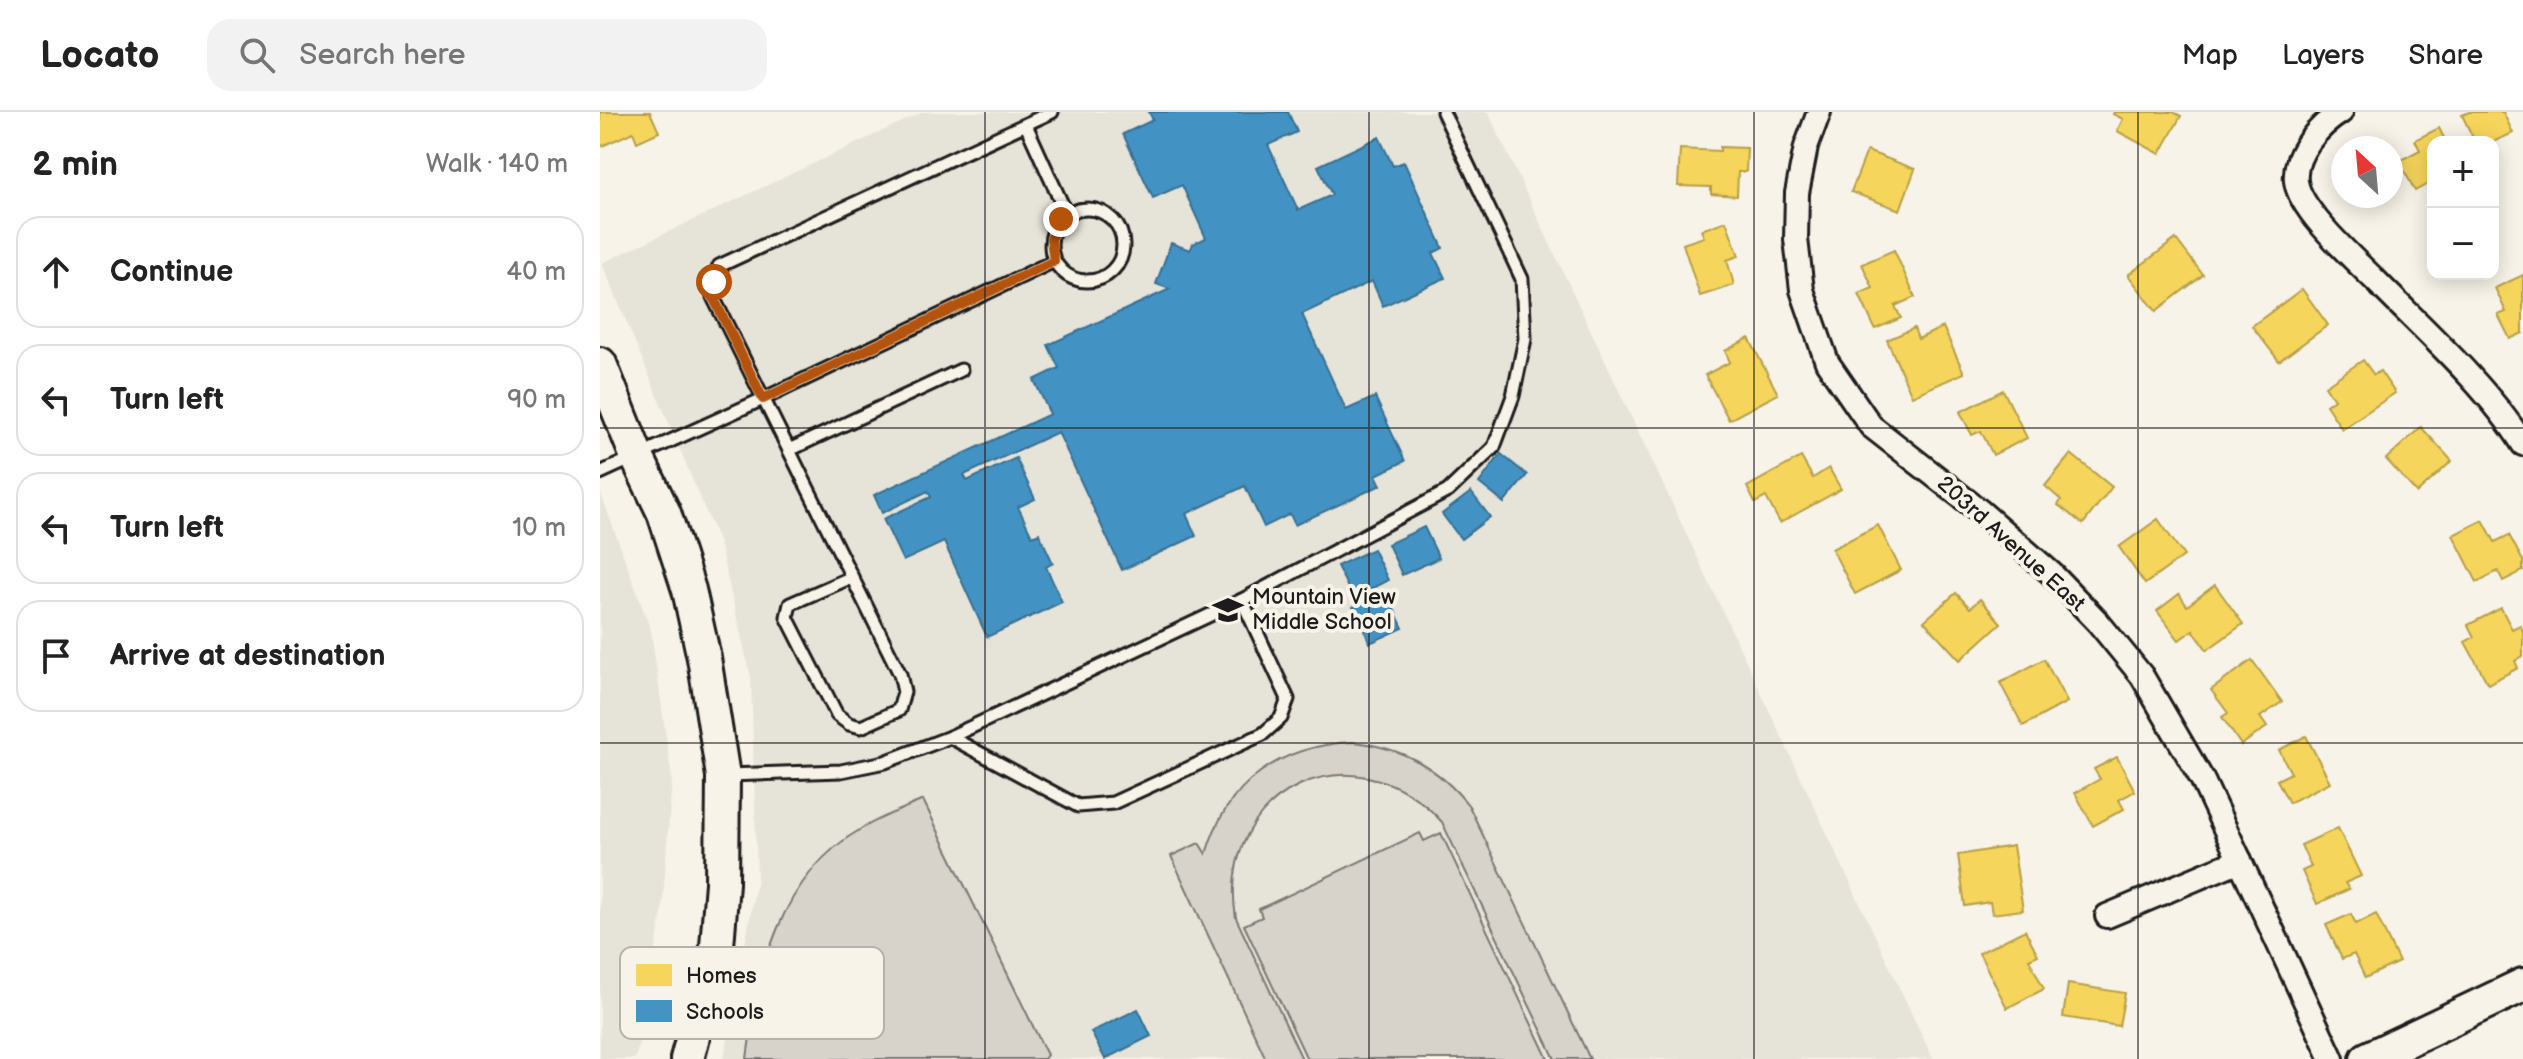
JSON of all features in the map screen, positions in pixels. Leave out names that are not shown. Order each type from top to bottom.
[{"type":"main road","points":[[600,364],[637,457],[664,513],[689,590],[704,658],[723,776],[722,883],[717,947]]},
{"type":"main road","points":[[2367,1059],[2523,985]]},
{"type":"main road","points":[[687,1059],[692,1039]]},
{"type":"street","name":"203rd Avenue East","points":[[1819,112],[1806,147],[1797,193],[1796,239],[1802,290],[1827,362],[1871,426],[1981,512],[2052,574],[2098,622],[2142,676],[2202,779],[2332,1059]]},
{"type":"street","points":[[2341,112],[2328,120],[2302,155],[2295,180],[2302,200],[2473,381],[2523,444]]},
{"type":"street","points":[[2107,916],[2240,860]]},
{"type":"lane","points":[[852,577],[790,604],[787,617],[837,715],[849,724],[861,727],[899,710],[904,692],[900,674],[852,577],[789,450],[763,399],[713,297],[719,266],[1052,112]]},
{"type":"lane","points":[[723,776],[841,771],[885,762],[950,737],[1242,600],[1448,491],[1494,447],[1513,396],[1525,339],[1522,279],[1443,112]]},
{"type":"lane","points":[[1026,125],[1067,215]]},
{"type":"lane","points":[[1081,209],[1104,213],[1120,229],[1123,251],[1112,271],[1092,281],[1069,277],[1054,261],[1051,239],[1054,228],[1067,215],[1081,209]]},
{"type":"lane","points":[[600,473],[1054,261]]},
{"type":"lane","points":[[789,450],[961,370]]},
{"type":"lane","points":[[950,737],[1078,806],[1113,803],[1263,734],[1281,718],[1288,699],[1242,600]]},
{"type":"shaded area","name":"Mountain View Middle School","points":[[923,112],[1488,112],[1933,1059],[723,1059],[728,1039],[884,1039],[884,947],[745,947],[757,878],[751,677],[719,543],[602,263]]},
{"type":"shaded area","points":[[600,491],[651,631],[672,779],[662,912],[656,947],[620,947],[620,1039],[640,1039],[635,1059],[600,1059]]},
{"type":"shaded area","points":[[1352,742],[1387,749],[1418,761],[1445,780],[1469,806],[1590,1059],[1555,1059],[1442,822],[1408,793],[1371,778],[1333,776],[1299,785],[1269,806],[1247,835],[1235,873],[1236,918],[1302,1059],[1266,1059],[1171,856],[1199,843],[1206,854],[1227,807],[1242,788],[1279,760],[1301,751]]},
{"type":"shaded area","points":[[923,800],[1047,1055],[1044,1059],[747,1059],[750,1039],[884,1039],[884,947],[771,947],[792,899],[810,873],[833,849],[884,817]]},
{"type":"shaded area","points":[[1420,833],[1424,841],[1441,833],[1548,1059],[1307,1059],[1244,925],[1262,917],[1259,909]]},
{"type":"building: Homes","points":[[600,112],[650,112],[659,132],[637,142],[633,132],[600,147]]},
{"type":"building: Homes","points":[[2114,112],[2173,112],[2181,116],[2160,154],[2117,131],[2123,119]]},
{"type":"building: Homes","points":[[2469,112],[2503,112],[2513,133],[2499,139],[2499,136],[2472,136],[2462,115]]},
{"type":"building: Homes","points":[[2439,128],[2443,136],[2427,136],[2427,184],[2415,191],[2403,168],[2403,159],[2420,150],[2415,140]]},
{"type":"building: Homes","points":[[1720,147],[1747,148],[1746,172],[1738,172],[1737,196],[1711,194],[1711,187],[1678,186],[1680,149],[1720,151]]},
{"type":"building: Homes","points":[[1867,151],[1915,169],[1900,210],[1851,192]]},
{"type":"building: Homes","points":[[1726,221],[1739,256],[1727,260],[1734,285],[1700,296],[1683,244],[1704,237],[1701,230]]},
{"type":"building: Homes","points":[[2176,239],[2203,275],[2156,311],[2128,275]]},
{"type":"building: Homes","points":[[1894,250],[1915,297],[1895,306],[1901,318],[1875,329],[1859,294],[1873,288],[1862,264]]},
{"type":"building: Homes","points":[[2523,275],[2523,333],[2510,339],[2498,315],[2506,312],[2495,288]]},
{"type":"building: Homes","points":[[2302,289],[2328,325],[2279,361],[2252,326]]},
{"type":"building: Homes","points":[[1943,327],[1964,373],[1912,396],[1887,340],[1914,328],[1918,339]]},
{"type":"building: Homes","points":[[1749,338],[1778,394],[1729,420],[1705,375],[1730,362],[1725,351]]},
{"type":"building: Homes","points":[[2363,360],[2374,375],[2380,371],[2395,393],[2342,429],[2326,405],[2334,399],[2325,386]]},
{"type":"building: Homes","points":[[2003,390],[2027,438],[1993,455],[1981,431],[1972,435],[1960,412]]},
{"type":"building: Homes","points":[[2421,427],[2452,461],[2417,493],[2386,459]]},
{"type":"building: Homes","points":[[2071,454],[2112,487],[2083,524],[2058,505],[2061,500],[2045,486]]},
{"type":"building: Homes","points":[[1801,457],[1813,478],[1829,468],[1841,489],[1780,523],[1766,497],[1755,503],[1747,487]]},
{"type":"building: Homes","points":[[2158,519],[2184,556],[2145,584],[2119,547]]},
{"type":"building: Homes","points":[[2483,520],[2495,542],[2509,535],[2523,561],[2523,571],[2503,581],[2498,571],[2477,582],[2453,535]]},
{"type":"building: Homes","points":[[1878,525],[1901,570],[1855,594],[1832,549]]},
{"type":"building: Homes","points":[[2215,585],[2243,624],[2207,650],[2193,630],[2179,640],[2157,611],[2179,594],[2187,606]]},
{"type":"building: Homes","points":[[1956,593],[1970,608],[1980,599],[2001,623],[1960,660],[1924,621]]},
{"type":"building: Homes","points":[[2501,608],[2512,629],[2520,625],[2523,631],[2523,656],[2515,661],[2518,668],[2488,684],[2465,642],[2474,637],[2468,625]]},
{"type":"building: Homes","points":[[2044,659],[2067,702],[2023,726],[2000,683]]},
{"type":"building: Homes","points":[[2252,660],[2282,702],[2260,717],[2267,727],[2241,745],[2222,717],[2228,713],[2211,690]]},
{"type":"building: Homes","points":[[2306,736],[2330,782],[2289,803],[2277,780],[2291,773],[2279,750]]},
{"type":"building: Homes","points":[[2117,757],[2135,791],[2119,800],[2124,809],[2093,826],[2075,793],[2100,779],[2094,769]]},
{"type":"building: Homes","points":[[2338,828],[2361,876],[2345,883],[2349,889],[2317,904],[2302,871],[2311,867],[2301,845]]},
{"type":"building: Homes","points":[[2013,846],[2023,910],[1992,914],[1990,902],[1965,906],[1958,855]]},
{"type":"building: Homes","points":[[2351,914],[2356,924],[2376,914],[2399,962],[2365,978],[2354,954],[2342,959],[2326,925]]},
{"type":"building: Homes","points":[[2025,930],[2038,955],[2029,959],[2044,989],[2007,1008],[1979,953]]},
{"type":"building: Homes","points":[[2068,984],[2125,993],[2119,1026],[2063,1017]]},
{"type":"building: Schools","points":[[1149,112],[1288,112],[1297,132],[1268,145],[1298,210],[1332,195],[1318,166],[1379,137],[1393,166],[1404,162],[1443,248],[1433,253],[1445,278],[1383,306],[1372,281],[1302,314],[1346,410],[1375,397],[1405,461],[1376,475],[1381,485],[1295,525],[1290,514],[1264,527],[1245,486],[1186,514],[1196,536],[1122,570],[1058,432],[964,475],[967,481],[1016,458],[1035,499],[1018,507],[1032,536],[1039,533],[1053,563],[1046,567],[1062,602],[987,637],[944,542],[903,561],[883,519],[931,497],[928,491],[882,513],[874,495],[1050,414],[1034,380],[1059,368],[1048,345],[1170,289],[1156,284],[1171,243],[1190,250],[1193,244],[1206,238],[1182,185],[1153,198],[1123,134],[1153,120]]},
{"type":"building: Schools","points":[[1501,454],[1527,475],[1504,503],[1479,483]]},
{"type":"building: Schools","points":[[1471,492],[1490,517],[1461,539],[1442,514]]},
{"type":"building: Schools","points":[[1424,527],[1439,558],[1402,575],[1388,544]]},
{"type":"building: Schools","points":[[1373,549],[1388,580],[1353,598],[1337,566]]},
{"type":"building: Schools","points":[[1386,592],[1403,628],[1370,643],[1353,607]]},
{"type":"building: Schools","points":[[1138,1009],[1151,1036],[1105,1059],[1091,1032]]},
{"type":"place","name":"Mountain View Middle School","points":[[1228,610]]},
{"type":"route","points":[[714,282],[713,297],[763,399],[1054,261],[1050,250],[1051,239],[1061,219]]}]
